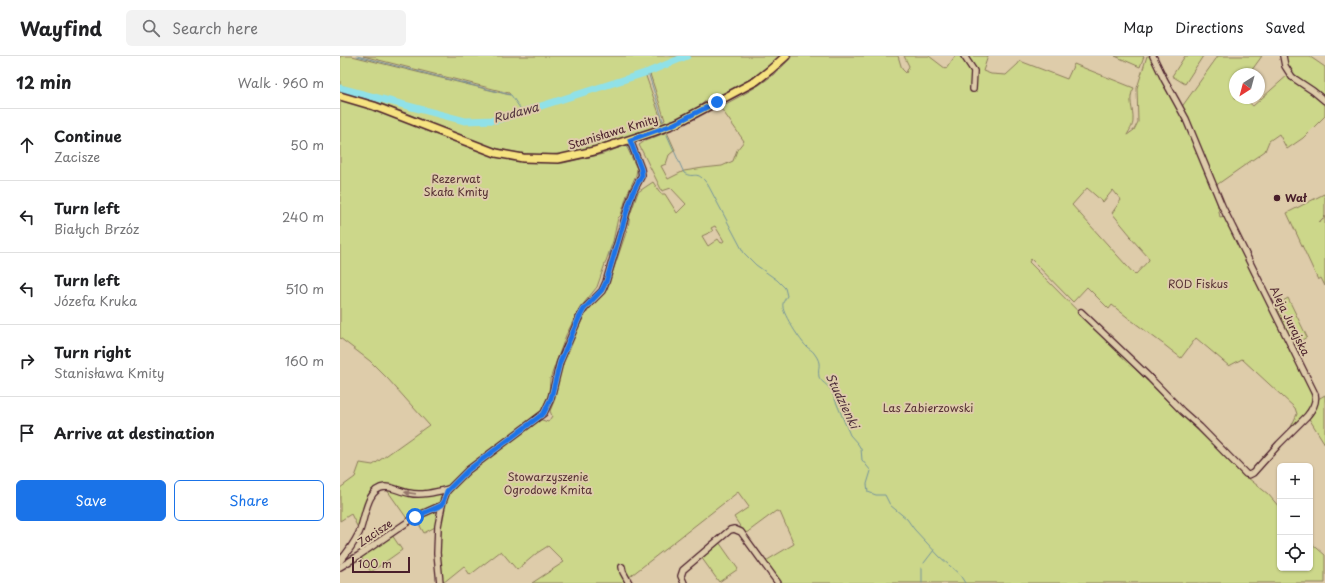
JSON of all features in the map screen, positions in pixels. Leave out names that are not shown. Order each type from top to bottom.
[{"type":"main road","name":"Stanisława Kmity","points":[[340,96],[374,106],[488,150],[516,157],[545,159],[568,157],[630,140],[677,123],[761,78],[786,56]]},
{"type":"street","points":[[964,56],[974,71],[973,89]]},
{"type":"street","name":"Aleja Jurajska","points":[[1081,312],[1200,427],[1246,474],[1249,475],[1253,473],[1307,416],[1315,404],[1315,394],[1222,206],[1186,120],[1153,56]]},
{"type":"street","points":[[1283,56],[1285,66],[1292,77],[1313,90],[1325,102]]},
{"type":"street","points":[[440,583],[437,553],[438,526],[442,505],[448,489],[468,470],[543,414],[551,398],[560,362],[579,318],[584,309],[602,290],[606,282],[633,192],[642,175],[630,140]]},
{"type":"street","points":[[340,560],[356,539],[364,521],[370,496],[376,490],[385,487],[417,494],[448,489]]},
{"type":"street","name":"Zacisze","points":[[340,567],[415,517],[442,505]]},
{"type":"street","points":[[684,583],[681,576],[683,570],[730,530],[734,529],[741,532],[778,583]]},
{"type":"street","points":[[622,567],[622,572],[629,583]]},
{"type":"green space","points":[[340,56],[352,56],[510,95],[509,93],[363,56],[781,56],[746,82],[725,94],[708,99],[696,109],[680,117],[634,135],[584,150],[562,154],[541,155],[502,150],[464,138],[418,118],[351,94],[353,89],[340,85]],"holes":[[[650,74],[665,120],[662,122],[646,76]]]},
{"type":"green space","name":"Las Zabierzowski","points":[[792,56],[898,56],[902,69],[906,73],[909,66],[904,56],[929,56],[946,69],[955,56],[962,56],[971,68],[972,79],[975,80],[975,71],[966,56],[988,56],[983,71],[991,74],[1006,75],[1020,61],[1067,79],[1074,64],[1134,88],[1131,96],[1133,123],[1127,135],[1134,130],[1138,122],[1137,88],[1147,56],[1151,56],[1177,106],[1210,181],[1220,217],[1225,216],[1290,348],[1289,350],[1294,356],[1306,380],[1312,400],[1308,411],[1294,428],[1291,427],[1297,414],[1295,408],[1242,359],[1229,366],[1196,338],[1181,358],[1112,305],[1109,309],[1087,287],[1073,302],[1031,259],[1029,262],[1169,403],[1243,474],[1268,494],[1277,504],[1277,571],[1313,571],[1313,545],[1325,555],[1325,583],[780,583],[764,562],[794,544],[780,512],[776,511],[745,534],[734,517],[749,507],[738,492],[628,578],[623,566],[620,564],[620,569],[627,583],[532,583],[564,562],[548,546],[517,570],[501,551],[470,575],[464,566],[443,583],[440,555],[442,514],[449,491],[467,475],[539,419],[548,422],[552,416],[550,411],[554,401],[556,383],[563,362],[583,318],[606,291],[628,227],[630,215],[638,192],[653,182],[661,194],[665,194],[677,213],[686,204],[671,188],[662,191],[639,145],[667,132],[675,150],[669,155],[666,164],[661,166],[668,179],[684,171],[722,166],[733,161],[737,150],[744,141],[720,107],[759,85],[785,65]],"holes":[[[1087,188],[1103,202],[1113,190],[1121,200],[1112,213],[1131,236],[1130,237],[1148,257],[1149,260],[1135,275],[1072,205]],[[715,226],[724,241],[721,243],[718,239],[708,246],[702,236],[713,231],[711,228]]]},
{"type":"green space","points":[[1115,56],[1144,56],[1140,67]]},
{"type":"green space","points":[[1185,56],[1203,56],[1185,84],[1172,76]]},
{"type":"green space","points":[[1218,56],[1262,56],[1253,68],[1229,68],[1229,104],[1251,104],[1253,106],[1255,104],[1265,104],[1265,95],[1289,74],[1323,101],[1325,105],[1325,116],[1303,138],[1287,149],[1279,134],[1269,141],[1265,151],[1215,186],[1181,108]]},
{"type":"green space","points":[[1285,56],[1309,56],[1325,67],[1325,99],[1289,70]]},
{"type":"green space","name":"Rezerwat Skała Kmity","points":[[340,98],[346,98],[522,161],[563,163],[603,154],[626,145],[637,169],[621,215],[618,218],[613,241],[597,287],[580,308],[566,335],[550,379],[549,394],[541,412],[463,471],[446,489],[439,506],[408,520],[387,490],[383,489],[373,496],[363,529],[349,547],[358,528],[351,514],[340,521],[340,488],[355,477],[360,463],[373,465],[429,425],[370,361],[340,338]]},
{"type":"green space","points":[[1324,194],[1325,216],[1319,222],[1325,217],[1325,286],[1321,278],[1318,280],[1287,213]]},
{"type":"green space","points":[[1288,298],[1307,337],[1292,346],[1273,307]]},
{"type":"green space","points":[[1325,395],[1325,444],[1308,417],[1318,399]]},
{"type":"green space","points":[[438,509],[437,526],[424,533],[416,519]]},
{"type":"green space","points":[[392,535],[402,550],[371,572],[360,556]]},
{"type":"green space","points":[[719,542],[738,569],[719,582],[701,557]]},
{"type":"waterway","points":[[357,56],[511,95],[522,111]]},
{"type":"waterway","name":"Rudawa","points":[[340,88],[465,121],[497,120],[648,72],[687,56]]},
{"type":"waterway","name":"Studzienki","points":[[648,72],[663,121]]},
{"type":"waterway","name":"Studzienki","points":[[667,135],[684,173],[701,177],[708,185],[744,253],[756,265],[777,280],[785,288],[787,296],[783,306],[786,316],[801,340],[817,357],[819,363],[819,377],[831,390],[850,435],[861,449],[862,460],[871,471],[867,484],[868,492],[876,495],[885,495],[890,505],[907,519],[914,529],[939,556],[960,575],[965,583]]},
{"type":"waterway","points":[[627,145],[636,164]]},
{"type":"waterway","points":[[633,187],[638,175],[638,169]]},
{"type":"waterway","points":[[620,224],[629,195]]},
{"type":"waterway","points":[[609,256],[619,227]]},
{"type":"waterway","points":[[924,563],[934,550]]},
{"type":"waterway","points":[[922,568],[922,583]]},
{"type":"place","name":"Wał","points":[[1277,198]]},
{"type":"route","points":[[415,517],[442,505],[447,491],[452,484],[468,470],[537,419],[547,408],[560,362],[579,318],[584,309],[602,290],[606,282],[633,192],[642,175],[630,140],[672,125],[717,102]]},
{"type":"park label","name":"ROD Fiskus","points":[[1198,284]]},
{"type":"park label","name":"Stowarzyszenie Ogrodowe Kmita","points":[[548,483]]}]
